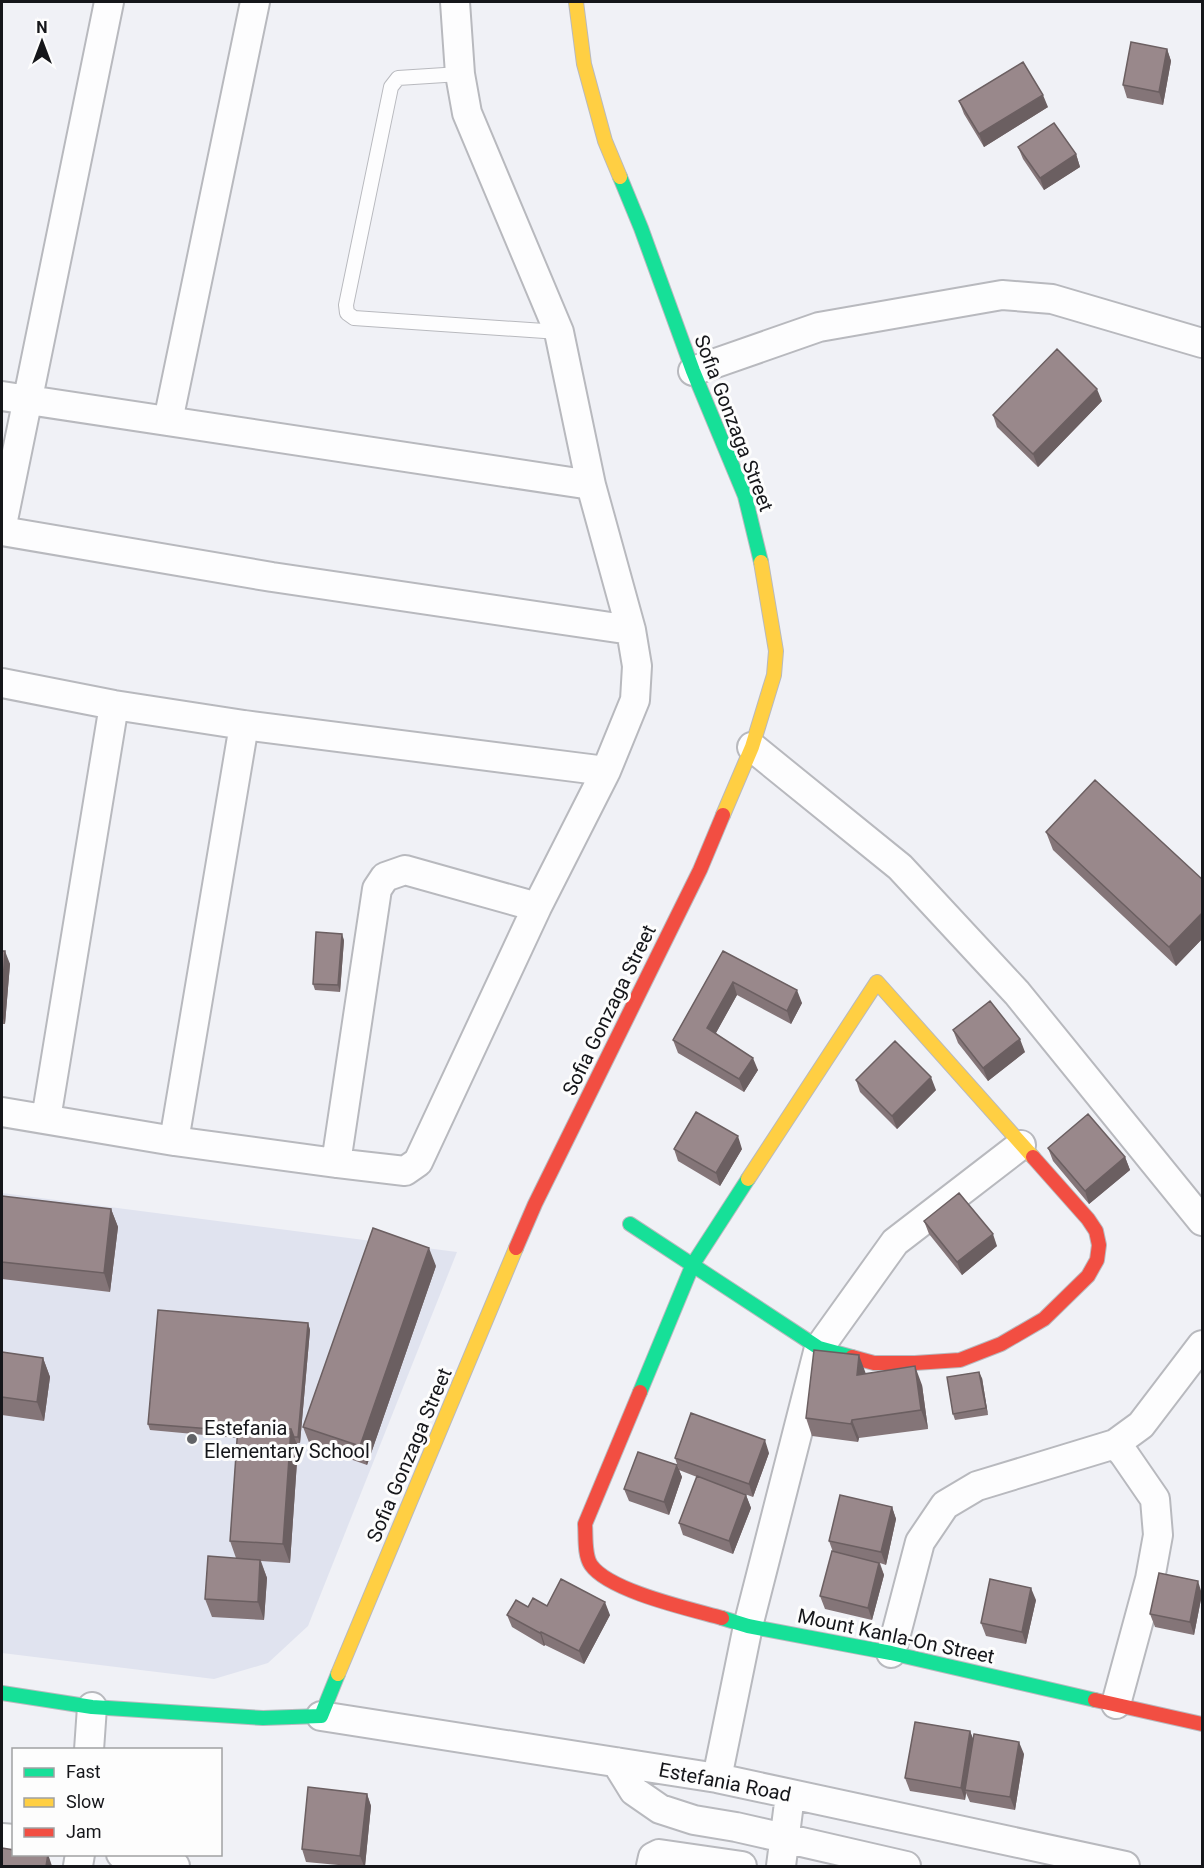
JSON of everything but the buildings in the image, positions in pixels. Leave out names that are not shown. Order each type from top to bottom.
[{"type":"street","points":[[2,525],[14,398],[109,2]]},
{"type":"street","points":[[168,422],[255,2]]},
{"type":"street","points":[[2,1112],[174,1140],[405,1171],[418,1162],[537,907],[606,771],[635,700],[637,666],[631,630],[591,485],[559,332],[467,113],[460,74],[455,2]]},
{"type":"street","name":"Sofia Gonzaga Street","points":[[321,1716],[535,1204],[700,870],[752,747],[774,675],[776,651],[763,569],[745,496],[693,371],[605,141],[584,64],[576,2]]},
{"type":"street","points":[[693,371],[819,327],[1002,295],[1052,299],[1203,343]]},
{"type":"street","points":[[14,398],[591,485]]},
{"type":"street","points":[[2,531],[272,577],[631,630]]},
{"type":"street","points":[[2,683],[114,705],[244,725],[606,771]]},
{"type":"street","points":[[46,1119],[114,705]]},
{"type":"street","points":[[174,1140],[244,725]]},
{"type":"street","points":[[752,747],[900,867],[1017,993],[1203,1221]]},
{"type":"street","points":[[336,1162],[377,889],[385,877],[405,870],[537,907]]},
{"type":"street","points":[[630,1224],[819,1348],[874,1363],[960,1360],[1001,1344],[1044,1319],[1088,1276],[1097,1260],[1099,1245],[1096,1231],[1088,1219],[877,982],[693,1264]]},
{"type":"street","points":[[717,1778],[748,1626],[819,1348],[895,1242],[1021,1144]]},
{"type":"street","name":"Mount Kanla-On Street","points":[[693,1264],[585,1524],[590,1564],[605,1578],[625,1589],[748,1626],[891,1653],[1203,1724]]},
{"type":"street","points":[[891,1653],[920,1542],[945,1505],[977,1486],[1115,1444],[1141,1425],[1203,1345]]},
{"type":"street","points":[[1115,1444],[1155,1499],[1158,1535],[1150,1579],[1116,1704]]},
{"type":"street","points":[[2,1693],[92,1707],[263,1718],[321,1716]]},
{"type":"street","points":[[89,1748],[92,1707]]},
{"type":"street","name":"Estefania Road","points":[[321,1716],[717,1778],[1125,1866]]},
{"type":"street","points":[[616,1762],[634,1791],[660,1809],[694,1820],[906,1866]]},
{"type":"street","points":[[781,1866],[790,1795]]},
{"type":"street","points":[[651,1866],[653,1857],[659,1854],[742,1866]]},
{"type":"street","points":[[130,1856],[175,1866]]},
{"type":"lane","points":[[460,74],[398,78],[392,87],[346,304],[347,313],[354,318],[559,332]]},
{"type":"shaded area","name":"Estefania Elementary School","points":[[2,1193],[457,1252],[308,1626],[268,1663],[214,1679],[2,1653]]},
{"type":"traffic: fast","points":[[620,177],[693,371],[745,496],[761,562]]},
{"type":"traffic: fast","points":[[640,1392],[693,1264],[748,1179]]},
{"type":"traffic: fast","points":[[630,1224],[819,1348],[852,1357]]},
{"type":"traffic: fast","points":[[722,1618],[748,1626],[891,1653],[1095,1700]]},
{"type":"traffic: fast","points":[[2,1693],[92,1707],[263,1718],[321,1716],[338,1674]]},
{"type":"traffic: slow","points":[[576,2],[584,64],[605,141],[620,177]]},
{"type":"traffic: slow","points":[[723,815],[752,747],[774,675],[776,651],[761,562]]},
{"type":"traffic: slow","points":[[748,1179],[877,982],[1033,1157]]},
{"type":"traffic: slow","points":[[338,1674],[516,1248]]},
{"type":"traffic: jam","points":[[516,1248],[535,1204],[700,870],[723,815]]},
{"type":"traffic: jam","points":[[852,1357],[874,1363],[960,1360],[1001,1344],[1044,1319],[1088,1276],[1097,1260],[1099,1245],[1096,1231],[1033,1157]]},
{"type":"traffic: jam","points":[[640,1392],[585,1524],[586,1551],[589,1561],[600,1574],[632,1591],[722,1618]]},
{"type":"traffic: jam","points":[[1095,1700],[1202,1724]]},
{"type":"place","name":"Estefania Elementary School","points":[[192,1439]]}]
